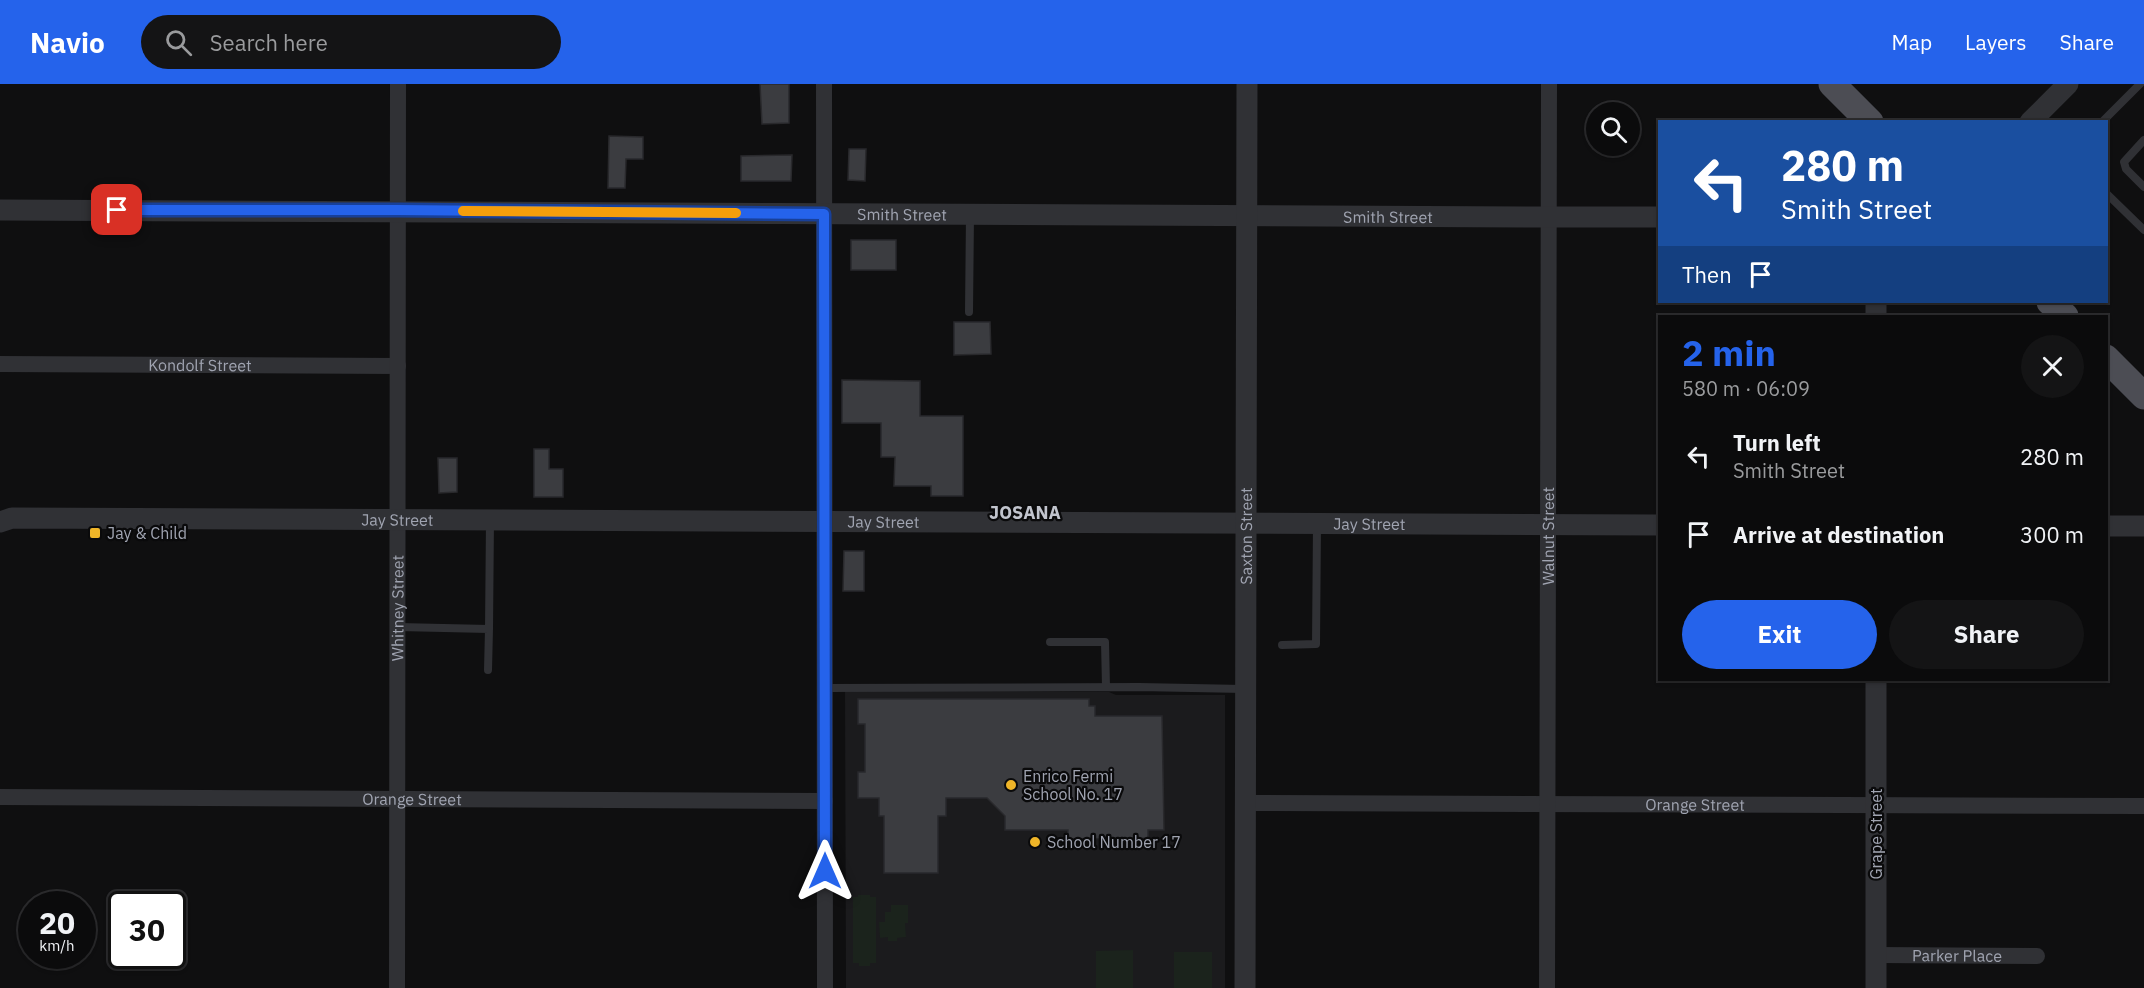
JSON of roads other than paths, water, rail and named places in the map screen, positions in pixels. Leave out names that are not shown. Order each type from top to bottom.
[{"type":"main road","points":[[1832,84],[1868,120]]},
{"type":"main road","points":[[2051,303],[2064,315]]},
{"type":"main road","points":[[2108,360],[2144,396]]},
{"type":"street","name":"Whitney Street","points":[[398,84],[398,988]]},
{"type":"street","points":[[824,84],[825,988]]},
{"type":"street","name":"Saxton Street","points":[[1245,988],[1246,84]]},
{"type":"street","name":"Walnut Street","points":[[1546,988],[1549,84]]},
{"type":"street","points":[[2032,120],[2068,84]]},
{"type":"street","name":"Smith Street","points":[[0,210],[1658,217]]},
{"type":"street","name":"Kondolf Street","points":[[0,364],[398,366]]},
{"type":"street","name":"Jay Street","points":[[0,522],[12,518],[1658,525]]},
{"type":"street","points":[[2108,526],[2144,526]]},
{"type":"street","name":"Grape Street","points":[[1876,681],[1876,988]]},
{"type":"street","name":"Orange Street","points":[[0,797],[825,801]]},
{"type":"street","name":"Orange Street","points":[[1245,803],[2144,806]]},
{"type":"street","name":"Parker Place","points":[[1876,955],[2037,956]]},
{"type":"lane","points":[[2104,120],[2139,84]]},
{"type":"lane","points":[[2144,140],[2124,162],[2126,169],[2144,187]]},
{"type":"lane","points":[[2108,195],[2144,230]]},
{"type":"lane","points":[[969,312],[970,215]]},
{"type":"lane","points":[[488,670],[489,520]]},
{"type":"lane","points":[[1282,645],[1316,644],[1317,524]]},
{"type":"lane","points":[[398,627],[489,629]]},
{"type":"lane","points":[[1050,642],[1105,642],[1106,687]]},
{"type":"lane","points":[[824,687],[1245,689]]},
{"type":"place","name":"Jay & Child","points":[[95,533]]},
{"type":"place","name":"Enrico Fermi School No. 17","points":[[1011,785]]},
{"type":"place","name":"School Number 17","points":[[1035,842]]},
{"type":"district","name":"JOSANA","points":[[1025,512]]}]
